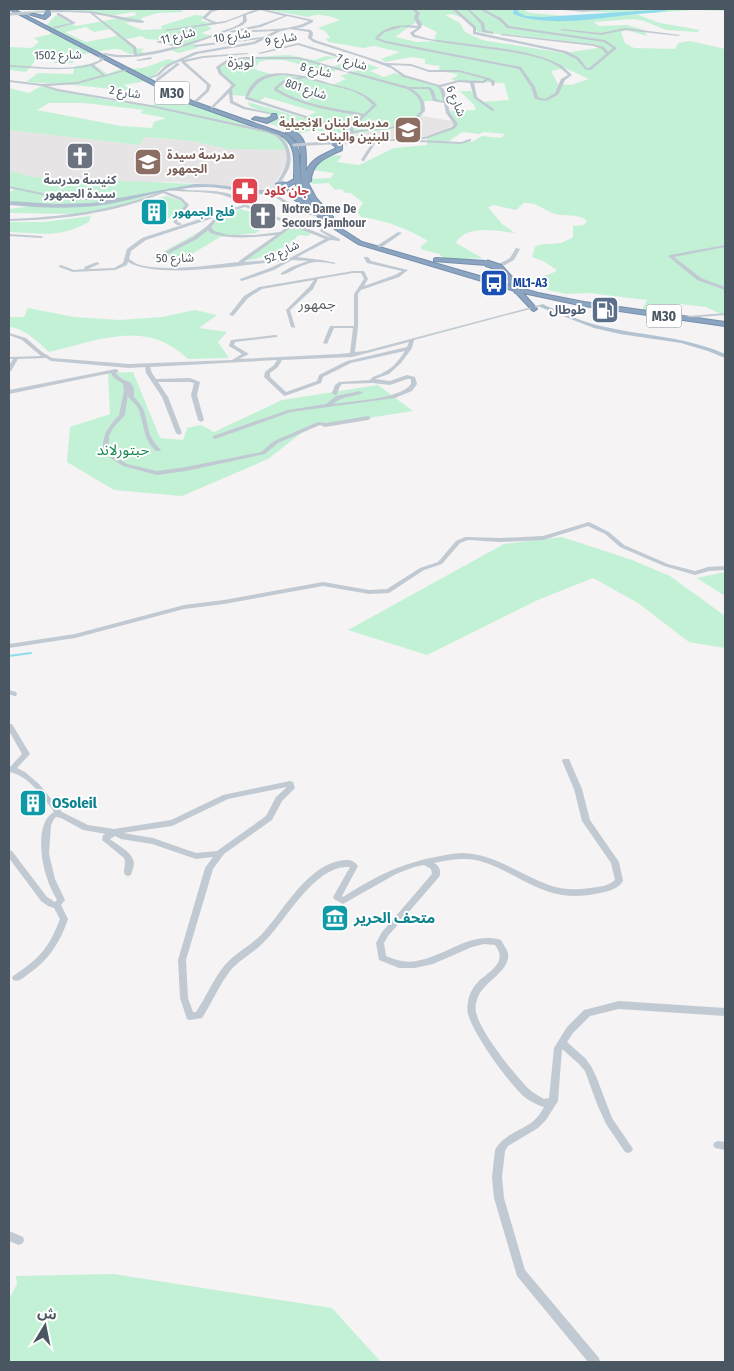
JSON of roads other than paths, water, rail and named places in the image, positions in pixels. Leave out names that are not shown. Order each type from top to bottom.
[{"type":"highway","name":"M30","points":[[10,9],[29,15],[103,55],[119,69],[127,70],[195,104],[286,136],[293,142],[296,150],[296,171],[301,191],[317,214],[326,225],[374,248],[536,295],[567,301],[725,322]]},
{"type":"highway","name":"M30","points":[[18,11],[103,55],[156,78],[196,101],[234,116],[280,129],[299,139],[306,155],[303,176],[309,191],[324,211],[346,230],[380,246],[564,298],[725,322]]},
{"type":"highway","points":[[9,15],[18,11],[42,18],[47,17],[52,12]]},
{"type":"highway","points":[[52,12],[49,21],[53,28]]},
{"type":"highway","points":[[9,15],[29,15]]},
{"type":"highway","points":[[234,116],[266,121],[274,119],[271,114]]},
{"type":"highway","points":[[271,114],[277,118],[273,123],[280,129]]},
{"type":"highway","points":[[306,155],[318,156],[336,150],[338,147],[331,144]]},
{"type":"highway","points":[[309,191],[308,175],[314,162],[340,149],[340,146],[331,144]]},
{"type":"highway","points":[[306,155],[314,162]]},
{"type":"highway","points":[[286,190],[292,188],[296,171]]},
{"type":"highway","points":[[279,184],[288,184],[294,181]]},
{"type":"highway","points":[[286,190],[317,214]]},
{"type":"highway","points":[[428,259],[486,263],[500,268],[534,309]]},
{"type":"highway","points":[[472,271],[470,265],[477,262]]},
{"type":"highway","points":[[536,295],[542,300],[543,306],[554,301],[567,301]]},
{"type":"main road","points":[[9,203],[72,207],[126,199],[170,189],[205,186],[270,192],[286,190]]},
{"type":"main road","points":[[543,306],[602,328],[668,338],[705,348],[725,356]]},
{"type":"street","points":[[219,23],[204,18],[211,12],[220,9]]},
{"type":"street","points":[[166,30],[219,23],[245,16],[260,9],[286,16]]},
{"type":"street","points":[[413,9],[418,13],[416,18],[420,28]]},
{"type":"street","points":[[454,9],[474,28],[474,33],[542,46],[572,56],[588,69],[615,47],[605,41],[511,28],[505,26],[501,20]]},
{"type":"street","points":[[468,9],[483,24],[485,31],[594,45],[603,48],[607,54]]},
{"type":"street","points":[[482,9],[501,20],[523,27],[593,33],[626,29],[678,35]]},
{"type":"street","points":[[555,9],[583,11],[618,9]]},
{"type":"street","points":[[29,15],[70,11],[90,12],[143,22]]},
{"type":"street","points":[[52,12],[74,24],[53,28]]},
{"type":"street","points":[[90,12],[135,48],[136,56]]},
{"type":"street","name":"شارع 11","points":[[121,57],[136,56],[194,43],[244,23],[245,16]]},
{"type":"street","points":[[218,34],[269,24],[286,16]]},
{"type":"street","name":"شارع 10","points":[[156,78],[166,67],[198,52],[254,43],[280,30],[312,21],[286,16]]},
{"type":"street","points":[[404,26],[420,28],[411,34],[437,41],[537,56],[560,66],[569,72],[569,76],[563,79],[556,94],[546,100],[540,100],[536,98],[534,87],[520,68],[385,42],[376,38],[380,32],[404,26]]},
{"type":"street","points":[[177,46],[158,42],[194,30],[190,27]]},
{"type":"street","name":"شارع 6","points":[[289,28],[310,31],[311,39]]},
{"type":"street","points":[[243,30],[280,30]]},
{"type":"street","points":[[165,49],[267,37]]},
{"type":"street","name":"شارع 6","points":[[311,39],[357,52]]},
{"type":"street","name":"شارع 6","points":[[311,39],[384,64],[402,75],[439,86],[455,126],[436,135],[375,141],[363,160]]},
{"type":"street","name":"شارع 9","points":[[175,63],[193,59],[250,54],[298,44],[341,57]]},
{"type":"street","points":[[227,47],[256,46]]},
{"type":"street","points":[[243,58],[250,54]]},
{"type":"street","points":[[103,55],[136,60],[151,58]]},
{"type":"street","name":"شارع 1502","points":[[9,66],[91,64],[101,61],[103,55]]},
{"type":"street","points":[[560,66],[572,56]]},
{"type":"street","name":"شارع 7","points":[[230,89],[233,84],[220,73],[218,67],[226,62],[243,58],[298,58],[408,88],[428,88],[432,91],[434,100],[445,102]]},
{"type":"street","points":[[156,78],[166,75],[174,67],[185,61],[209,85],[208,90],[196,101]]},
{"type":"street","points":[[91,64],[105,76]]},
{"type":"street","points":[[384,64],[411,65],[429,71],[459,71],[493,81],[493,85]]},
{"type":"street","name":"شارع 2","points":[[42,85],[80,82],[105,76],[119,69]]},
{"type":"street","name":"شارع 8","points":[[246,98],[260,80],[287,74],[307,77],[362,95],[374,104],[365,115]]},
{"type":"street","name":"شارع 801","points":[[307,77],[283,82],[275,88],[284,94],[306,101],[365,115]]},
{"type":"street","points":[[439,86],[459,81],[484,82],[488,80]]},
{"type":"street","points":[[9,81],[42,85]]},
{"type":"street","points":[[472,82],[475,97],[493,110]]},
{"type":"street","name":"شارع 2","points":[[42,85],[57,90],[151,106],[200,118],[265,130],[282,137],[286,146]]},
{"type":"street","points":[[286,190],[279,184],[288,165],[286,146],[331,144],[342,135],[352,132],[403,125],[413,121],[423,111],[423,104],[418,94],[408,88]]},
{"type":"street","points":[[212,108],[230,89]]},
{"type":"street","points":[[230,89],[231,102],[244,108],[271,114]]},
{"type":"street","points":[[246,98],[248,104],[271,114]]},
{"type":"street","points":[[246,98],[330,125],[353,126]]},
{"type":"street","points":[[352,132],[350,129],[365,115]]},
{"type":"street","points":[[418,138],[422,142],[436,143],[463,143],[470,140]]},
{"type":"street","points":[[9,187],[66,199],[126,199]]},
{"type":"street","points":[[170,189],[231,196],[241,200],[246,206],[329,239],[338,239],[323,232],[326,225]]},
{"type":"street","points":[[9,220],[127,206],[162,192],[180,198],[187,205],[174,222],[179,224]]},
{"type":"street","points":[[270,192],[302,213],[317,214]]},
{"type":"street","name":"شارع 50","points":[[246,206],[144,239],[130,250],[127,260],[136,266],[179,269],[289,259],[334,263]]},
{"type":"street","points":[[156,258],[195,238],[209,227],[220,214]]},
{"type":"street","points":[[238,263],[294,224]]},
{"type":"street","points":[[209,227],[214,233],[228,236],[281,233]]},
{"type":"street","points":[[380,246],[400,233]]},
{"type":"street","points":[[9,235],[41,237]]},
{"type":"street","name":"شارع 52","points":[[242,280],[272,269],[329,239]]},
{"type":"street","points":[[725,246],[670,256],[699,279],[725,289]]},
{"type":"street","points":[[483,275],[512,259],[518,249]]},
{"type":"street","points":[[358,289],[397,276],[406,270],[369,262],[366,258]]},
{"type":"street","points":[[61,266],[73,270],[119,269],[127,260]]},
{"type":"street","points":[[283,274],[314,260]]},
{"type":"street","points":[[84,270],[97,263]]},
{"type":"street","points":[[232,315],[246,297],[256,290],[290,282],[316,280],[357,271],[364,273],[366,279],[358,289],[356,298],[356,327],[352,355]]},
{"type":"street","points":[[293,327],[288,310],[311,288],[316,280]]},
{"type":"street","points":[[9,358],[45,357],[65,361],[147,366],[352,355],[543,306]]},
{"type":"street","points":[[688,317],[724,314],[725,322]]},
{"type":"street","points":[[325,343],[332,327],[356,327]]},
{"type":"street","points":[[9,334],[29,340],[45,357]]},
{"type":"street","points":[[229,363],[246,354],[231,345],[233,341],[275,336]]},
{"type":"street","points":[[372,381],[372,378],[376,376],[386,374],[404,358],[412,340]]},
{"type":"street","points":[[280,360],[267,373],[267,377],[285,394],[318,382],[321,376],[349,362],[410,348]]},
{"type":"street","points":[[9,370],[17,357]]},
{"type":"street","points":[[9,392],[113,372],[129,366]]},
{"type":"street","points":[[147,366],[149,373],[165,397],[179,433]]},
{"type":"street","points":[[121,369],[118,375],[125,379],[132,388],[131,397],[141,405],[151,443],[158,450]]},
{"type":"street","points":[[113,372],[115,376],[126,383],[127,389],[122,404],[122,415],[113,424],[105,440],[106,453],[126,465],[157,473],[247,458],[262,453],[276,442],[320,423],[325,425],[368,418]]},
{"type":"street","points":[[215,437],[290,410],[393,397],[410,390],[414,384],[413,378],[407,377],[390,383],[372,381],[341,383],[338,385],[335,393]]},
{"type":"street","points":[[156,381],[190,380],[197,382],[194,395],[200,420]]},
{"type":"street","points":[[328,406],[332,401],[341,396],[360,393]]},
{"type":"street","points":[[9,646],[75,636],[184,607],[224,602],[323,584],[369,592],[389,591],[422,569],[440,563],[458,542],[467,538],[501,540],[543,538],[588,524],[608,533],[622,546],[666,565],[695,573],[708,569],[725,568]]},
{"type":"street","points":[[9,726],[26,754],[11,769],[43,792],[59,813],[86,828],[115,833],[152,841],[196,856],[215,856],[269,818],[279,799],[291,788],[291,785],[283,784],[226,797],[172,823],[115,833],[106,837],[106,840],[127,856],[130,862],[128,873]]},
{"type":"street","points":[[221,852],[209,868],[184,948],[182,976],[185,1005],[190,1016],[198,1015],[228,968],[264,938],[308,883],[318,874],[342,863],[351,863],[354,866],[337,897],[343,901],[371,883],[406,867],[449,856],[480,858],[495,863],[538,886],[563,893],[584,894],[611,888],[616,885],[619,881],[619,875],[615,862],[586,822],[578,789],[566,761]]},
{"type":"street","points":[[57,905],[61,900],[60,894],[51,879],[46,863],[45,847],[49,820],[59,813]]},
{"type":"street","points":[[9,853],[44,899],[50,904],[57,905]]},
{"type":"street","points":[[425,862],[435,867],[436,875],[384,934],[380,943],[382,958],[406,966],[436,960],[481,941],[498,942],[504,949],[505,958],[500,968],[476,987],[471,1007],[473,1019],[481,1034],[529,1095],[543,1102],[553,1101]]},
{"type":"street","points":[[16,978],[32,969],[56,943],[64,919],[57,905]]},
{"type":"street","points":[[596,1362],[525,1280],[518,1264],[499,1198],[497,1178],[500,1150],[505,1143],[535,1125],[543,1117],[553,1101],[557,1056],[562,1043],[578,1020],[587,1013],[600,1008],[636,1005],[725,1012]]},
{"type":"street","points":[[562,1043],[580,1057],[589,1068],[607,1118],[628,1149]]},
{"type":"waterway","points":[[516,9],[515,13],[525,17],[542,19],[564,19],[668,9]]},
{"type":"waterway","points":[[714,9],[725,10]]},
{"type":"waterway","points":[[9,656],[31,653]]},
{"type":"place","name":"مدرسة لبنان الإنجيلية للبنين والبنات","points":[[408,130]]},
{"type":"place","name":"كنيسة مدرسة سيدة الجمهور","points":[[80,156]]},
{"type":"place","name":"مدرسة سيدة الجمهور","points":[[148,162]]},
{"type":"place","name":"جان كلود","points":[[245,191]]},
{"type":"place","name":"فلج الجمهور","points":[[154,212]]},
{"type":"place","name":"Notre Dame De Secours Jamhour","points":[[263,216]]},
{"type":"place","name":"ML1-A3","points":[[494,283]]},
{"type":"place","name":"طوطال","points":[[605,310]]},
{"type":"place","name":"OSoleil","points":[[33,803]]},
{"type":"place","name":"متحف الحرير","points":[[335,918]]},
{"type":"district","name":"لويزة","points":[[241,62]]},
{"type":"district","name":"جمهور","points":[[317,304]]},
{"type":"park label","name":"حبتورلاند","points":[[123,450]]}]
